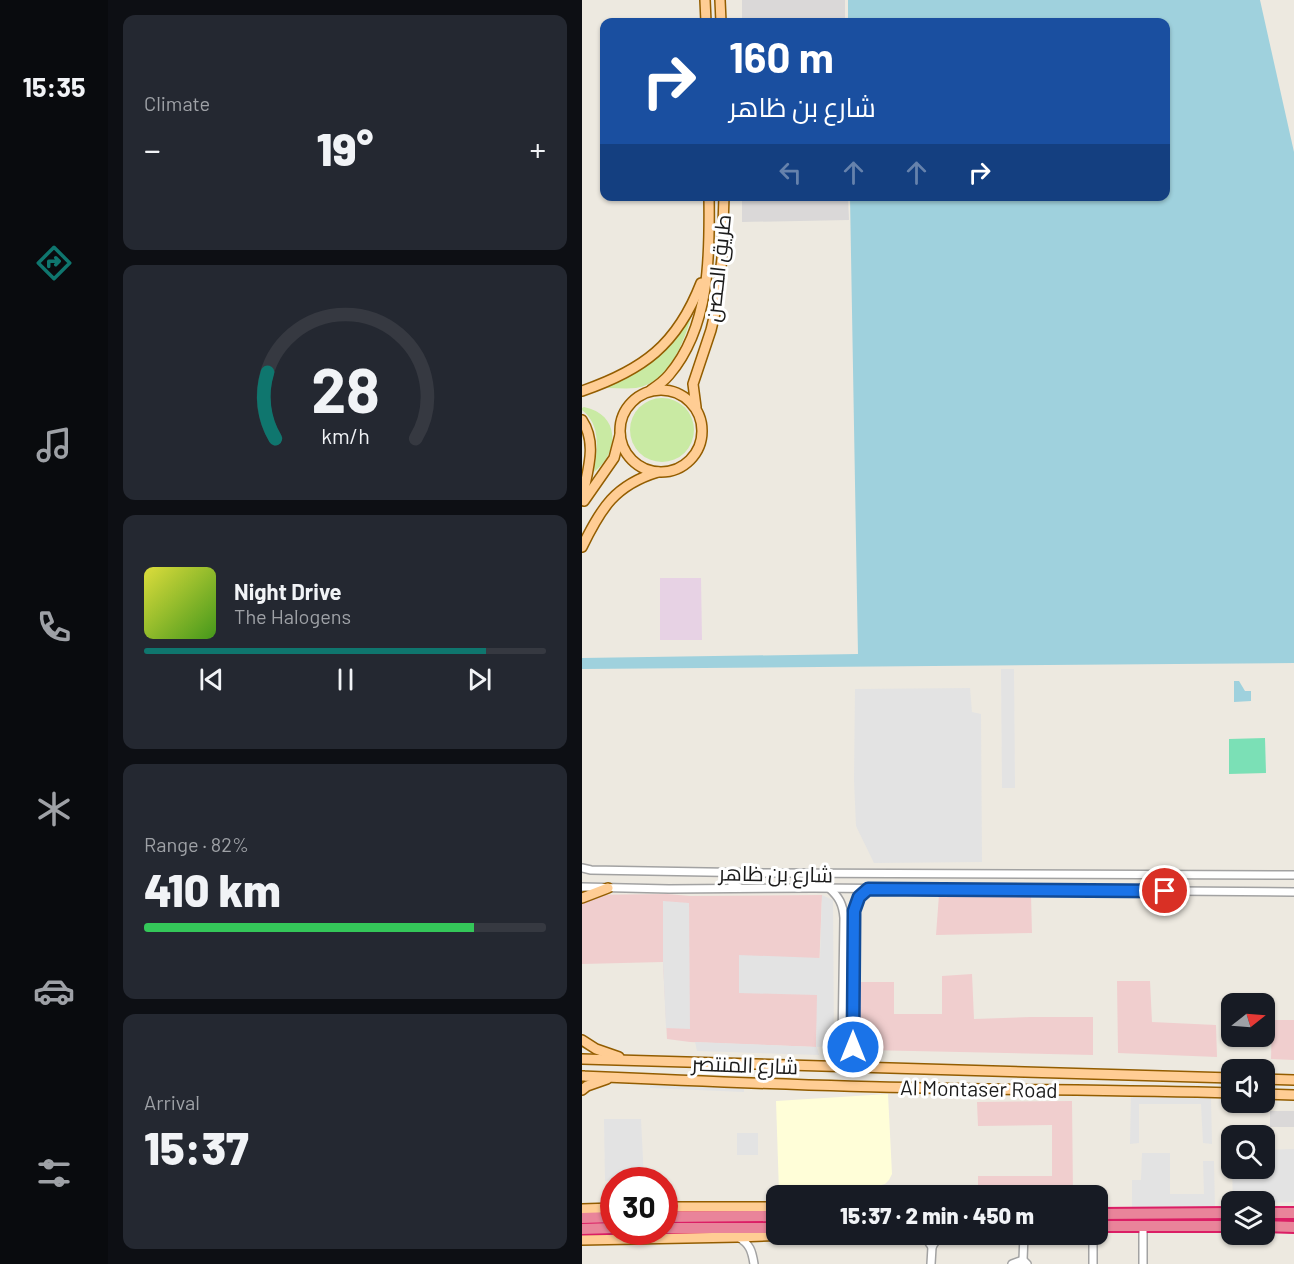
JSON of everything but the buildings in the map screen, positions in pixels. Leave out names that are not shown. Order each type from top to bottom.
[{"type":"highway","points":[[1108,1214],[1221,1213]]},
{"type":"highway","points":[[1275,1213],[1294,1213]]},
{"type":"highway","points":[[586,1216],[600,1222]]},
{"type":"highway","points":[[678,1217],[766,1216]]},
{"type":"highway","points":[[1108,1226],[1221,1226]]},
{"type":"highway","points":[[1275,1226],[1294,1227]]},
{"type":"highway","points":[[678,1228],[766,1228]]},
{"type":"main road","points":[[705,0],[706,18]]},
{"type":"main road","points":[[720,0],[721,18]]},
{"type":"main road","name":"طريق الحصن","points":[[651,390],[667,377],[680,361],[698,320],[703,300],[708,255],[709,201]]},
{"type":"main road","name":"طريق الحصن","points":[[697,409],[693,384],[716,309],[722,258],[724,201]]},
{"type":"main road","points":[[582,392],[626,374],[665,344],[681,324],[693,303],[708,255]]},
{"type":"main road","points":[[582,501],[614,458],[623,416],[627,407],[634,400],[651,390],[664,389],[677,392],[697,409],[703,430],[700,445],[694,457],[684,466],[641,477],[626,485],[612,497],[590,530],[582,547]]},
{"type":"main road","points":[[582,420],[589,432],[591,445],[582,501]]},
{"type":"main road","points":[[620,433],[626,452],[634,462],[645,469],[658,472]]},
{"type":"main road","points":[[582,897],[608,888]]},
{"type":"main road","points":[[582,1040],[596,1049],[627,1060]]},
{"type":"main road","name":"شارع المنتصر","points":[[582,1059],[1221,1078]]},
{"type":"main road","name":"Al Montaser Road","points":[[582,1076],[766,1084],[1221,1093]]},
{"type":"main road","points":[[582,1090],[587,1086],[614,1077]]},
{"type":"main road","points":[[1275,1079],[1294,1080]]},
{"type":"main road","points":[[1275,1094],[1294,1095]]},
{"type":"main road","points":[[678,1208],[766,1207]]},
{"type":"main road","points":[[582,1240],[766,1237]]},
{"type":"main road","points":[[582,1247],[596,1239]]},
{"type":"street","name":"شارع بن ظاهر","points":[[582,868],[768,873],[1294,875]]},
{"type":"street","points":[[741,889],[732,884],[731,879],[739,875],[768,873]]},
{"type":"street","points":[[1165,891],[1168,880],[1209,875]]},
{"type":"street","name":"شارع بن ظاهر","points":[[582,887],[1294,892]]},
{"type":"street","points":[[823,1067],[834,1063],[839,1056],[842,1044],[843,907],[829,888]]},
{"type":"street","points":[[865,1068],[856,1060],[852,1052],[854,911],[859,897],[868,889]]},
{"type":"street","points":[[843,907],[850,905],[854,911]]},
{"type":"street","points":[[842,1044],[849,1049],[853,1047]]},
{"type":"street","points":[[1143,1226],[1143,1264]]},
{"type":"street","points":[[738,1237],[748,1244],[752,1251],[754,1264]]},
{"type":"street","points":[[752,1251],[762,1237]]},
{"type":"street","points":[[1012,1264],[1025,1262],[1024,1245]]},
{"type":"street","points":[[1093,1245],[1093,1264]]},
{"type":"street","points":[[931,1264],[932,1247]]},
{"type":"shaded area","points":[[742,0],[845,0],[845,18],[742,18]]},
{"type":"shaded area","points":[[742,201],[848,201],[849,220],[742,222]]},
{"type":"shaded area","points":[[660,578],[701,578],[702,640],[660,640]]},
{"type":"shaded area","points":[[1001,669],[1014,669],[1015,788],[1002,788]]},
{"type":"shaded area","points":[[970,688],[972,712],[981,714],[982,862],[874,863],[856,826],[855,689]]},
{"type":"shaded area","points":[[582,895],[690,896],[822,895],[816,1047],[667,1039],[663,962],[582,964]]},
{"type":"shaded area","points":[[822,895],[833,900],[834,1046],[817,1047],[819,1055],[697,1051],[695,1042],[816,1047],[817,995],[739,993],[739,955],[820,958]]},
{"type":"shaded area","points":[[939,895],[1031,895],[1032,933],[936,935]]},
{"type":"shaded area","points":[[663,901],[689,903],[690,1029],[666,1028]]},
{"type":"shaded area","points":[[972,974],[974,1019],[1093,1017],[1093,1055],[866,1050],[857,1045],[854,982],[894,982],[894,1014],[942,1014],[942,976]]},
{"type":"shaded area","points":[[1117,981],[1150,981],[1152,1022],[1216,1025],[1217,1057],[1118,1053]]},
{"type":"shaded area","points":[[1275,1020],[1294,1020],[1294,1060],[1271,1059],[1271,1047],[1275,1047]]},
{"type":"shaded area","points":[[650,1081],[744,1085],[744,1092],[650,1088]]},
{"type":"shaded area","points":[[1131,1093],[1201,1093],[1211,1098],[1212,1144],[1203,1143],[1201,1104],[1139,1104],[1139,1143],[1130,1144]]},
{"type":"shaded area","points":[[888,1094],[892,1174],[889,1180],[881,1185],[779,1185],[776,1101]]},
{"type":"shaded area","points":[[1072,1101],[1073,1185],[978,1185],[978,1176],[1052,1176],[1052,1125],[978,1126],[977,1102]]},
{"type":"shaded area","points":[[1294,1111],[1294,1127],[1270,1125],[1270,1113]]},
{"type":"shaded area","points":[[604,1119],[641,1119],[643,1167],[605,1167]]},
{"type":"shaded area","points":[[737,1133],[758,1133],[758,1155],[737,1155]]},
{"type":"shaded area","points":[[1294,1149],[1294,1202],[1275,1203],[1275,1191],[1233,1191],[1232,1179],[1275,1179],[1275,1150]]},
{"type":"shaded area","points":[[1142,1153],[1170,1153],[1170,1194],[1204,1194],[1203,1161],[1214,1161],[1215,1210],[1132,1209],[1132,1180],[1141,1180]]},
{"type":"green space","points":[[692,314],[685,337],[673,360],[658,378],[648,385],[636,388],[608,388],[607,385],[635,373],[657,358],[675,339]]},
{"type":"green space","points":[[656,398],[668,398],[685,407],[692,418],[694,430],[692,442],[685,453],[668,462],[656,462],[644,457],[635,448],[630,436],[630,424],[635,412],[644,403]]},
{"type":"green space","points":[[584,407],[604,417],[610,425],[612,435],[612,444],[608,454],[603,464],[594,472],[597,439],[593,423],[582,410]]},
{"type":"green space","points":[[1265,738],[1266,773],[1229,774],[1229,739]]},
{"type":"water","points":[[848,0],[1260,0],[1294,152],[1294,663],[582,669],[582,658],[858,654],[850,201],[1170,201],[1170,18],[848,18]]},
{"type":"water","points":[[1234,681],[1239,681],[1245,691],[1251,691],[1251,701],[1234,702]]},
{"type":"route","points":[[853,1047],[854,911],[859,897],[868,889],[1165,891]]}]
